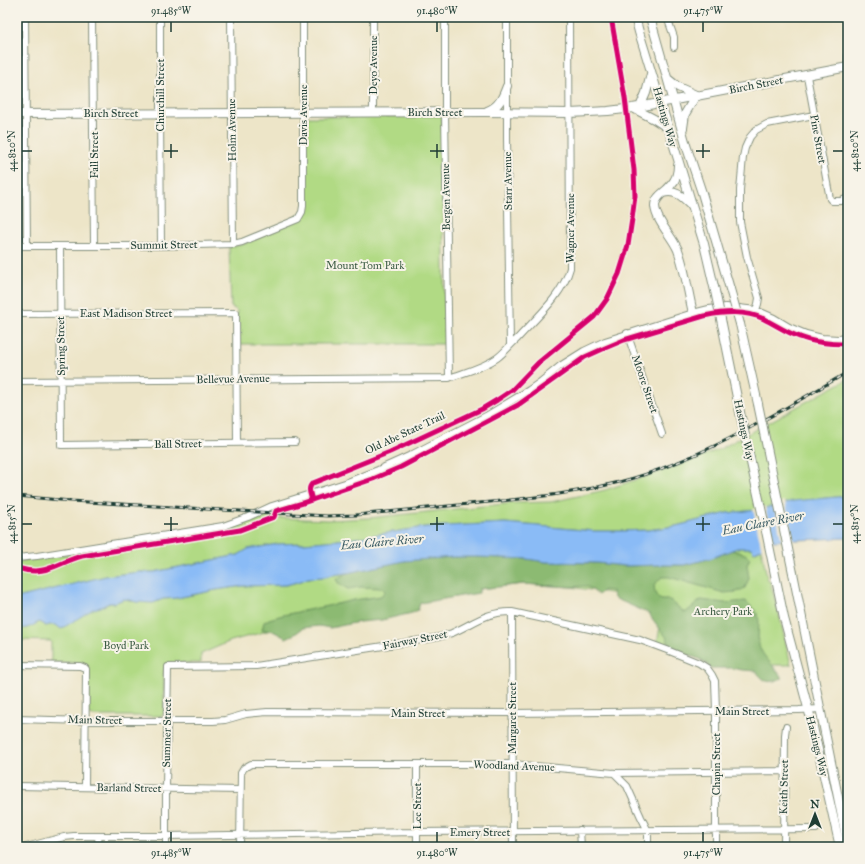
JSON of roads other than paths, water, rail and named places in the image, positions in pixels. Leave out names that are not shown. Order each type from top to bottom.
[{"type":"main road","name":"Hastings Way","points":[[635,17],[691,206],[704,244],[784,618],[808,710],[840,847]]},
{"type":"main road","name":"Hastings Way","points":[[650,17],[740,324],[794,573],[848,847]]},
{"type":"main road","name":"Birch Street","points":[[17,114],[232,112],[570,113],[608,111],[637,108],[848,68]]},
{"type":"main road","points":[[652,73],[646,93],[637,108],[668,128]]},
{"type":"main road","points":[[668,79],[678,87],[697,96],[685,114],[683,133]]},
{"type":"main road","points":[[484,112],[492,109],[499,103],[507,86]]},
{"type":"main road","points":[[678,160],[678,174],[671,186],[658,198],[655,206],[657,214],[682,262],[693,313]]},
{"type":"main road","points":[[663,193],[667,192],[678,194],[682,196],[691,206]]},
{"type":"street","points":[[25,17],[27,246]]},
{"type":"street","name":"Fall Street","points":[[92,17],[94,245]]},
{"type":"street","name":"Churchill Street","points":[[160,17],[161,246]]},
{"type":"street","name":"Holm Avenue","points":[[231,17],[233,244]]},
{"type":"street","name":"Davis Avenue","points":[[302,212],[303,17]]},
{"type":"street","name":"Deyo Avenue","points":[[372,112],[373,17]]},
{"type":"street","name":"Bergen Avenue","points":[[445,17],[448,378]]},
{"type":"street","name":"Starr Avenue","points":[[507,17],[510,345]]},
{"type":"street","name":"Wagner Avenue","points":[[448,378],[482,367],[498,358],[546,309],[563,286],[568,276],[570,268],[569,17]]},
{"type":"street","points":[[667,17],[674,37],[674,47]]},
{"type":"street","points":[[848,17],[848,68]]},
{"type":"street","name":"Pine Street","points":[[807,76],[830,199],[836,202],[848,198]]},
{"type":"street","points":[[756,310],[759,298],[747,257],[740,222],[740,190],[745,148],[750,137],[756,130],[767,124],[814,115]]},
{"type":"street","name":"Summit Street","points":[[17,246],[161,246],[233,244],[242,242],[298,219],[302,212]]},
{"type":"street","name":"Spring Street","points":[[60,246],[61,445]]},
{"type":"street","points":[[17,558],[223,526],[272,506],[345,483],[378,470],[486,416],[517,398],[560,366],[584,351],[627,333],[693,313],[726,307],[756,310],[806,334],[822,338],[848,338]]},
{"type":"street","name":"East Madison Street","points":[[17,314],[236,313],[236,379]]},
{"type":"street","name":"Moore Street","points":[[627,333],[662,434]]},
{"type":"street","name":"Bellevue Avenue","points":[[17,381],[61,382],[448,378]]},
{"type":"street","points":[[236,379],[237,443]]},
{"type":"street","name":"Ball Street","points":[[61,445],[295,442]]},
{"type":"street","name":"Fairway Street","points":[[168,667],[256,666],[426,640],[453,632],[494,613],[512,612],[640,640],[699,663],[707,668],[715,681]]},
{"type":"street","name":"Margaret Street","points":[[512,612],[513,847]]},
{"type":"street","points":[[17,665],[80,666],[85,668],[85,787]]},
{"type":"street","name":"Summer Street","points":[[166,847],[168,667]]},
{"type":"street","name":"Chapin Street","points":[[715,681],[717,772],[716,847]]},
{"type":"street","name":"Main Street","points":[[17,719],[86,721],[213,721],[225,720],[246,714],[267,712],[512,713],[821,709]]},
{"type":"street","name":"Keith Street","points":[[784,847],[784,771],[786,727]]},
{"type":"street","name":"Woodland Avenue","points":[[240,790],[241,773],[244,768],[251,764],[512,764],[614,773],[784,771]]},
{"type":"street","name":"Lee Street","points":[[417,765],[417,847]]},
{"type":"street","points":[[614,773],[627,786],[648,831],[648,847]]},
{"type":"street","name":"Barland Street","points":[[17,786],[240,790]]},
{"type":"street","points":[[240,790],[240,847]]},
{"type":"street","name":"Emery Street","points":[[26,847],[64,837],[74,836],[580,830],[648,831],[816,829]]},
{"type":"street","points":[[580,830],[581,847]]},
{"type":"street","points":[[98,836],[98,847]]},
{"type":"water","name":"Eau Claire River","points":[[848,496],[848,538],[771,541],[754,552],[751,548],[737,548],[712,558],[684,565],[625,566],[597,563],[546,562],[527,559],[479,557],[453,557],[404,561],[347,573],[308,578],[286,585],[243,586],[177,598],[163,599],[153,603],[136,602],[124,599],[93,609],[61,629],[56,625],[46,626],[39,622],[23,629],[17,629],[17,598],[106,576],[154,572],[238,555],[248,549],[278,544],[349,539],[425,527],[505,523],[594,531],[648,530],[676,526],[727,513],[757,510],[793,501]]},
{"type":"railway","points":[[17,496],[71,501],[327,516],[356,515],[557,494],[596,488],[634,478],[690,457],[744,431],[848,372]]},
{"type":"park label","name":"Mount Tom Park","points":[[365,265]]},
{"type":"park label","name":"Archery Park","points":[[723,611]]},
{"type":"park label","name":"Boyd Park","points":[[126,645]]}]
